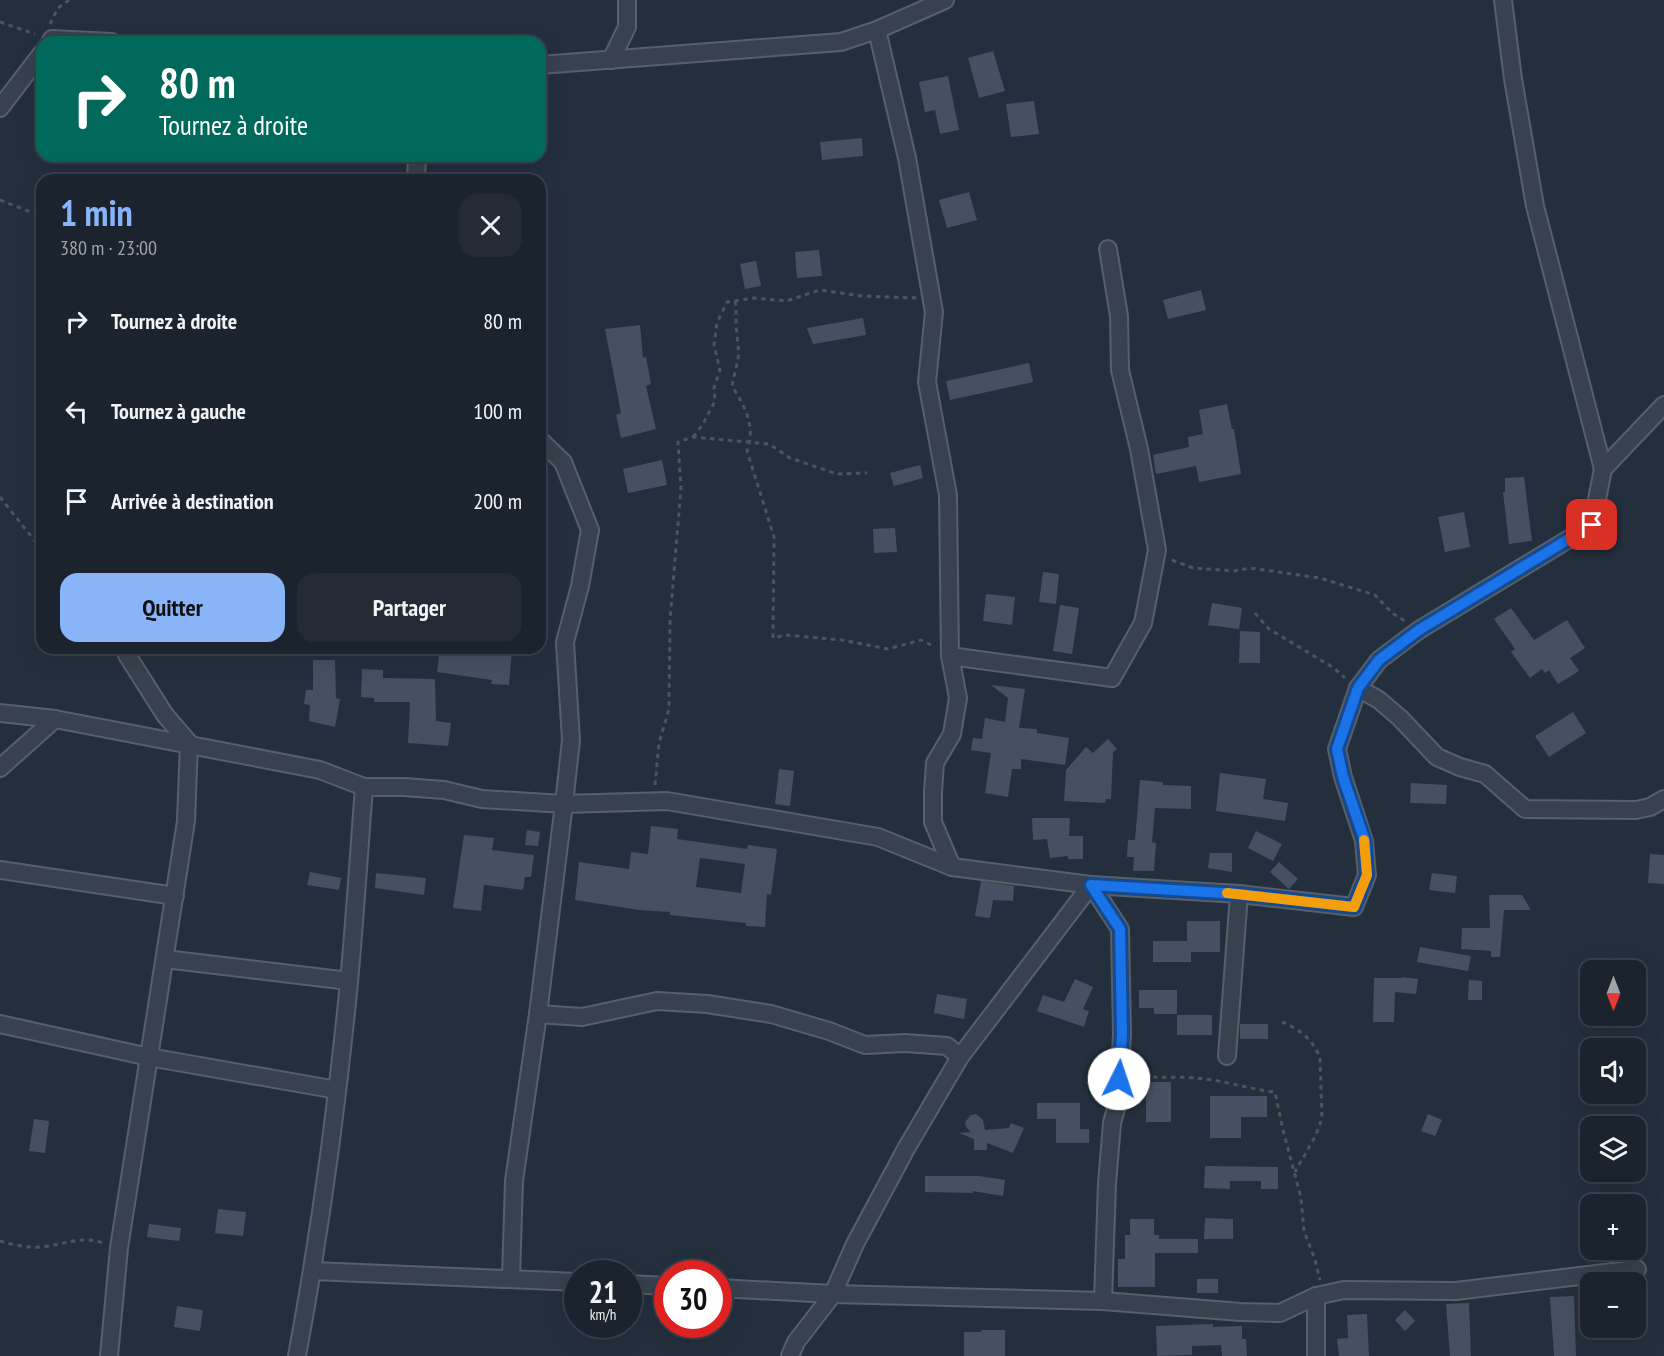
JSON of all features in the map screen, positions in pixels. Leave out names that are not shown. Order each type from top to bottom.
[{"type":"street","points":[[611,60],[627,27],[627,0]]},
{"type":"street","points":[[546,65],[841,42],[877,30],[945,0]]},
{"type":"street","points":[[0,713],[55,719],[189,743],[320,770],[364,787],[444,790],[482,799],[531,803],[667,801],[878,837],[952,867],[1091,885],[1239,894],[1354,907],[1367,875],[1365,841],[1343,777],[1337,749],[1358,688],[1379,660],[1419,630],[1592,525],[1603,469],[1534,206],[1513,79],[1503,0]]},
{"type":"street","points":[[877,30],[909,168],[934,312],[927,382],[948,495],[950,656],[958,698],[952,734],[935,763],[933,822],[952,867]]},
{"type":"street","points":[[0,108],[36,61]]},
{"type":"street","points":[[950,656],[1112,678],[1143,623],[1157,550],[1139,449],[1120,370],[1119,316],[1108,249]]},
{"type":"street","points":[[1603,469],[1664,405]]},
{"type":"street","points":[[511,1278],[514,1181],[538,1014],[571,740],[565,642],[580,586],[590,530],[562,462],[546,446]]},
{"type":"street","points":[[109,1356],[119,1248],[186,821],[189,743],[165,715],[127,655]]},
{"type":"street","points":[[1358,688],[1379,700],[1400,718],[1437,758],[1485,774],[1525,809],[1636,810],[1650,807],[1664,799]]},
{"type":"street","points":[[0,768],[55,719]]},
{"type":"street","points":[[297,1356],[313,1271],[337,1090],[349,981],[364,787]]},
{"type":"street","points":[[0,870],[175,896]]},
{"type":"street","points":[[1091,885],[1120,929],[1122,1034],[1118,1101],[1112,1123],[1107,1184],[1103,1301]]},
{"type":"street","points":[[790,1356],[796,1342],[832,1294],[901,1156],[960,1057],[1091,885]]},
{"type":"street","points":[[1227,1056],[1239,894]]},
{"type":"street","points":[[165,959],[349,981]]},
{"type":"street","points":[[538,1014],[582,1017],[657,1001],[707,1005],[771,1014],[829,1031],[866,1045],[905,1043],[947,1046],[960,1057]]},
{"type":"street","points":[[0,1024],[149,1057],[337,1090]]},
{"type":"street","points":[[732,1289],[832,1294],[1103,1301],[1241,1312],[1280,1312],[1316,1296],[1344,1290],[1456,1291],[1637,1269]]},
{"type":"street","points":[[313,1271],[564,1281]]},
{"type":"street","points":[[1316,1296],[1316,1356]]},
{"type":"path","points":[[49,36],[50,23],[58,8],[69,0]]},
{"type":"path","points":[[0,22],[36,39]]},
{"type":"path","points":[[0,200],[28,211],[36,210]]},
{"type":"path","points":[[693,437],[715,401],[714,388],[720,370],[714,345],[717,323],[727,302],[754,298],[786,301],[820,290],[862,296],[921,299],[934,312]]},
{"type":"path","points":[[735,301],[739,354],[732,386],[744,405],[751,425],[747,451],[774,537],[773,638],[785,634],[842,640],[888,649],[921,640],[950,656]]},
{"type":"path","points":[[651,802],[657,772],[659,743],[669,709],[670,620],[681,488],[678,442],[693,437],[769,444],[790,458],[837,474],[867,473]]},
{"type":"path","points":[[0,497],[36,542]]},
{"type":"path","points":[[1157,550],[1176,562],[1193,568],[1234,571],[1250,568],[1320,578],[1375,595],[1392,613],[1419,630]]},
{"type":"path","points":[[1255,613],[1269,629],[1334,668],[1358,688]]},
{"type":"path","points":[[1282,1023],[1293,1027],[1309,1041],[1318,1050],[1320,1059],[1322,1118],[1316,1135],[1295,1174]]},
{"type":"path","points":[[1120,1056],[1126,1060],[1126,1071],[1131,1074],[1196,1078],[1275,1092],[1301,1198],[1304,1231],[1320,1280],[1316,1296]]},
{"type":"path","points":[[0,1241],[41,1247],[77,1240],[94,1240],[119,1248]]},
{"type":"building","points":[[993,51],[1005,91],[979,98],[968,58]]},
{"type":"building","points":[[948,76],[959,130],[940,134],[935,110],[925,112],[919,82]]},
{"type":"building","points":[[1034,101],[1039,134],[1011,137],[1006,104]]},
{"type":"building","points":[[862,138],[863,156],[822,160],[820,142]]},
{"type":"building","points":[[969,192],[977,220],[947,228],[939,200]]},
{"type":"building","points":[[819,250],[822,276],[797,278],[795,252]]},
{"type":"building","points":[[756,261],[761,286],[745,289],[740,264]]},
{"type":"building","points":[[1201,290],[1206,310],[1168,319],[1163,300]]},
{"type":"building","points":[[863,318],[866,335],[813,344],[807,328]]},
{"type":"building","points":[[640,325],[643,358],[646,357],[651,384],[646,386],[656,429],[621,438],[616,415],[621,413],[605,329]]},
{"type":"building","points":[[1029,363],[1033,382],[950,400],[946,381]]},
{"type":"building","points":[[1227,404],[1232,429],[1234,429],[1241,474],[1199,482],[1196,466],[1156,474],[1153,455],[1189,447],[1188,437],[1203,434],[1199,410]]},
{"type":"building","points":[[662,460],[667,485],[628,493],[623,469]]},
{"type":"building","points":[[920,465],[923,478],[894,486],[890,473]]},
{"type":"building","points":[[1524,477],[1532,541],[1509,544],[1503,492],[1505,492],[1505,478]]},
{"type":"building","points":[[1464,512],[1470,547],[1445,552],[1438,517]]},
{"type":"building","points":[[895,528],[897,552],[874,553],[873,529]]},
{"type":"building","points":[[1043,572],[1059,574],[1056,604],[1039,602]]},
{"type":"building","points":[[986,594],[1015,597],[1012,625],[983,621]]},
{"type":"building","points":[[1212,603],[1242,608],[1239,629],[1208,625]]},
{"type":"building","points":[[1060,605],[1079,608],[1072,654],[1053,651]]},
{"type":"building","points":[[1511,608],[1534,640],[1567,620],[1585,648],[1570,658],[1579,671],[1558,684],[1549,670],[1545,673],[1542,669],[1530,678],[1511,652],[1515,649],[1494,619]]},
{"type":"building","points":[[1240,631],[1260,632],[1260,663],[1239,663]]},
{"type":"building","points":[[439,654],[512,654],[509,685],[491,684],[492,680],[437,672]]},
{"type":"building","points":[[313,660],[335,660],[336,698],[340,699],[335,727],[309,721],[310,705],[304,704],[306,690],[313,690]]},
{"type":"building","points":[[362,669],[383,670],[383,678],[435,679],[436,721],[451,723],[448,746],[408,743],[410,702],[374,702],[374,698],[361,697]]},
{"type":"building","points":[[991,685],[1025,689],[1019,728],[1037,729],[1037,733],[1069,738],[1065,765],[1021,759],[1021,769],[1012,769],[1008,797],[985,793],[991,753],[971,750],[973,738],[982,739],[985,718],[1005,722],[1008,698]]},
{"type":"building","points":[[1573,712],[1586,733],[1549,757],[1535,736]]},
{"type":"building","points":[[1108,739],[1117,749],[1113,752],[1111,799],[1106,799],[1105,803],[1064,801],[1066,770],[1086,747],[1093,753]]},
{"type":"building","points":[[779,769],[794,771],[790,806],[775,804]]},
{"type":"building","points":[[1220,773],[1266,779],[1263,799],[1288,803],[1285,821],[1216,811]]},
{"type":"building","points":[[1140,780],[1163,782],[1163,785],[1191,786],[1191,809],[1155,808],[1152,842],[1156,843],[1154,871],[1133,871],[1134,857],[1127,857],[1128,840],[1135,840]]},
{"type":"building","points":[[1411,783],[1447,785],[1446,804],[1410,803]]},
{"type":"building","points":[[1032,818],[1070,818],[1069,836],[1083,836],[1083,859],[1068,859],[1068,856],[1050,858],[1047,839],[1033,840]]},
{"type":"building","points":[[651,826],[678,829],[677,839],[747,849],[748,845],[777,849],[771,895],[767,894],[765,927],[575,900],[579,862],[629,869],[631,852],[648,854]],"holes":[[[700,858],[745,864],[741,893],[696,887]]]},
{"type":"building","points":[[527,830],[540,832],[538,846],[525,845]]},
{"type":"building","points":[[1256,831],[1282,844],[1273,861],[1248,848]]},
{"type":"building","points":[[464,835],[494,838],[492,850],[534,855],[531,877],[525,877],[523,890],[484,885],[481,911],[453,908]]},
{"type":"building","points":[[1210,853],[1232,853],[1232,872],[1208,868]]},
{"type":"building","points":[[1650,854],[1664,855],[1664,884],[1648,883]]},
{"type":"building","points":[[1279,862],[1298,879],[1289,889],[1270,872]]},
{"type":"building","points":[[310,872],[341,878],[339,890],[307,885]]},
{"type":"building","points":[[376,873],[426,878],[424,895],[375,888]]},
{"type":"building","points":[[1432,873],[1457,876],[1455,893],[1429,890]]},
{"type":"building","points":[[981,881],[1014,886],[1013,901],[993,900],[990,918],[975,916]]},
{"type":"building","points":[[1489,895],[1522,895],[1531,910],[1504,910],[1500,957],[1491,957],[1491,951],[1461,949],[1462,928],[1490,928]]},
{"type":"building","points":[[1187,921],[1220,921],[1220,952],[1191,952],[1191,962],[1153,962],[1153,941],[1187,941]]},
{"type":"building","points":[[1420,947],[1471,956],[1468,971],[1417,962]]},
{"type":"building","points":[[1374,978],[1418,979],[1416,994],[1395,992],[1394,1022],[1373,1022]]},
{"type":"building","points":[[1075,979],[1093,987],[1083,1009],[1089,1011],[1084,1027],[1037,1011],[1043,995],[1064,1002]]},
{"type":"building","points":[[1469,980],[1482,981],[1482,1000],[1468,1000]]},
{"type":"building","points":[[1139,990],[1177,990],[1177,1014],[1154,1014],[1154,1008],[1139,1008]]},
{"type":"building","points":[[937,994],[967,999],[964,1019],[934,1013]]},
{"type":"building","points":[[1177,1015],[1212,1015],[1212,1035],[1177,1035]]},
{"type":"building","points":[[1240,1024],[1268,1024],[1268,1039],[1240,1039]]},
{"type":"building","points":[[1146,1082],[1171,1082],[1171,1122],[1146,1122]]},
{"type":"building","points":[[1210,1096],[1267,1096],[1267,1117],[1241,1117],[1241,1138],[1210,1138]]},
{"type":"building","points":[[1037,1103],[1080,1103],[1080,1129],[1089,1129],[1089,1143],[1056,1143],[1056,1119],[1037,1119]]},
{"type":"building","points":[[976,1114],[983,1120],[985,1130],[1009,1128],[1011,1123],[1024,1128],[1013,1153],[987,1143],[987,1150],[974,1150],[974,1139],[959,1133],[971,1132],[965,1122],[971,1115]]},
{"type":"building","points":[[1428,1114],[1442,1120],[1435,1136],[1421,1131]]},
{"type":"building","points":[[34,1119],[49,1121],[45,1153],[29,1151]]},
{"type":"building","points":[[1205,1166],[1278,1167],[1278,1189],[1261,1189],[1261,1181],[1230,1181],[1230,1189],[1204,1188]]},
{"type":"building","points":[[925,1176],[979,1176],[1005,1180],[1003,1196],[973,1191],[973,1193],[925,1192]]},
{"type":"building","points":[[218,1209],[246,1212],[243,1236],[215,1233]]},
{"type":"building","points":[[1205,1218],[1233,1219],[1233,1239],[1204,1239]]},
{"type":"building","points":[[1130,1219],[1154,1219],[1154,1235],[1159,1235],[1159,1239],[1198,1239],[1198,1253],[1155,1253],[1155,1287],[1118,1287],[1118,1259],[1125,1259],[1125,1235],[1130,1235]]},
{"type":"building","points":[[149,1224],[181,1228],[179,1241],[147,1237]]},
{"type":"building","points":[[1197,1279],[1218,1279],[1218,1293],[1197,1293]]},
{"type":"building","points":[[1574,1296],[1576,1356],[1554,1356],[1550,1297]]},
{"type":"building","points":[[1469,1303],[1471,1356],[1450,1356],[1446,1304]]},
{"type":"building","points":[[177,1306],[203,1310],[200,1331],[174,1327]]},
{"type":"building","points":[[1405,1310],[1415,1321],[1405,1331],[1395,1320]]},
{"type":"building","points":[[1367,1314],[1369,1356],[1339,1356],[1337,1339],[1348,1338],[1347,1315]]},
{"type":"building","points":[[1213,1324],[1213,1327],[1242,1326],[1242,1339],[1246,1339],[1247,1356],[1222,1356],[1221,1345],[1192,1346],[1192,1355],[1157,1356],[1156,1326]]},
{"type":"building","points":[[981,1330],[1005,1330],[1005,1356],[964,1356],[964,1332],[981,1332]]},
{"type":"slow traffic","points":[[1227,893],[1354,907],[1367,875],[1364,840]]},
{"type":"route","points":[[1119,1079],[1122,1034],[1120,929],[1091,885],[1239,894],[1354,907],[1367,875],[1365,841],[1343,777],[1337,749],[1358,688],[1379,660],[1419,630],[1592,525]]}]
